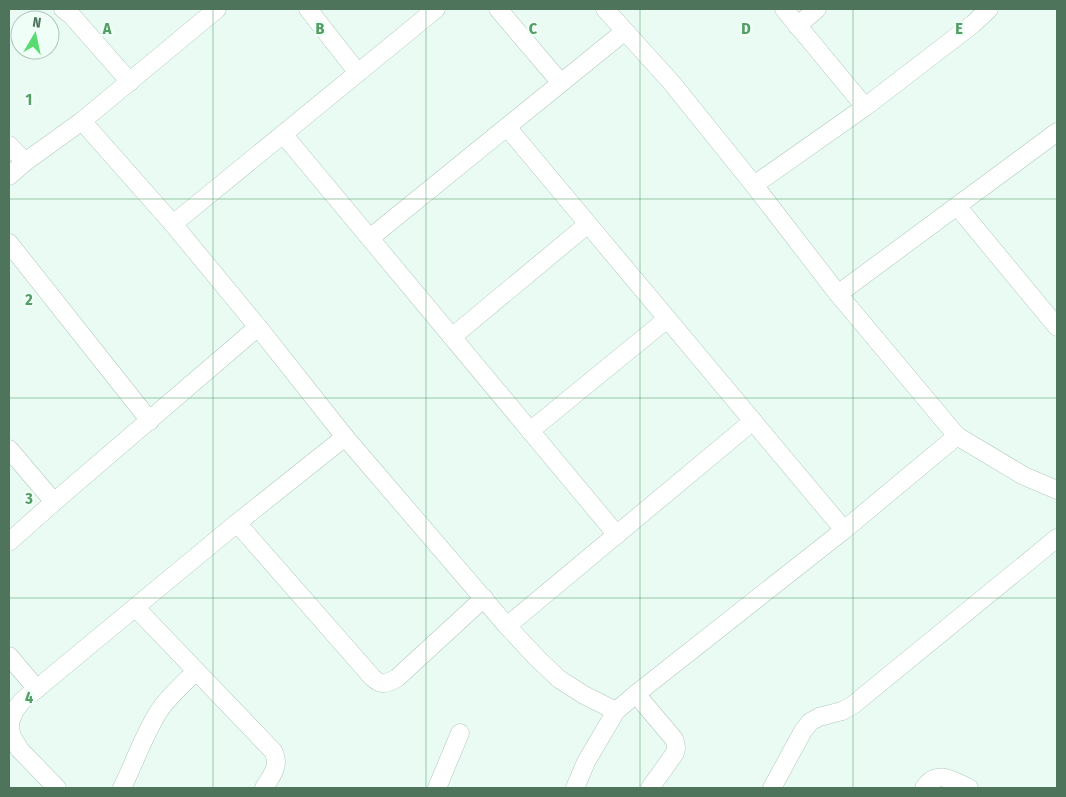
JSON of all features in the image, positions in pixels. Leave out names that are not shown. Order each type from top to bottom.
[{"type":"street","points":[[63,9],[72,16],[130,82]]},
{"type":"street","points":[[9,176],[25,162],[82,121],[217,9]]},
{"type":"street","points":[[308,9],[358,73]]},
{"type":"street","points":[[173,224],[436,9]]},
{"type":"street","points":[[498,9],[560,84]]},
{"type":"street","points":[[605,9],[670,82],[754,185],[838,294],[957,436],[1024,476],[1057,490]]},
{"type":"street","points":[[784,9],[865,107]]},
{"type":"street","points":[[797,26],[817,9]]},
{"type":"street","points":[[754,185],[865,107],[973,24],[989,9]]},
{"type":"street","points":[[370,238],[625,31]]},
{"type":"street","points":[[82,121],[173,224],[346,437],[508,626],[559,679],[584,695],[616,711]]},
{"type":"street","points":[[507,127],[844,530]]},
{"type":"street","points":[[838,294],[1057,132]]},
{"type":"street","points":[[283,134],[617,535]]},
{"type":"street","points":[[9,145],[25,162]]},
{"type":"street","points":[[957,206],[1057,328]]},
{"type":"street","points":[[452,337],[588,224]]},
{"type":"street","points":[[9,243],[150,421]]},
{"type":"street","points":[[530,431],[668,320]]},
{"type":"street","points":[[9,542],[258,328]]},
{"type":"street","points":[[508,626],[753,421]]},
{"type":"street","points":[[575,788],[586,762],[616,711],[844,530],[957,436]]},
{"type":"street","points":[[57,788],[20,750],[12,735],[10,722],[14,710],[22,701],[237,523],[346,437]]},
{"type":"street","points":[[9,450],[54,502]]},
{"type":"street","points":[[237,523],[376,682],[382,684],[397,678],[484,598]]},
{"type":"street","points":[[772,788],[803,731],[810,722],[819,716],[842,711],[853,705],[1057,538]]},
{"type":"street","points":[[136,608],[273,752],[277,758],[276,765],[264,788]]},
{"type":"street","points":[[9,656],[37,689]]},
{"type":"street","points":[[122,788],[159,712],[168,699],[196,671]]},
{"type":"street","points":[[636,694],[676,743],[674,753],[650,788]]},
{"type":"street","points":[[437,788],[460,733]]},
{"type":"street","points":[[924,788],[930,780],[940,777],[950,779],[969,788]]}]
